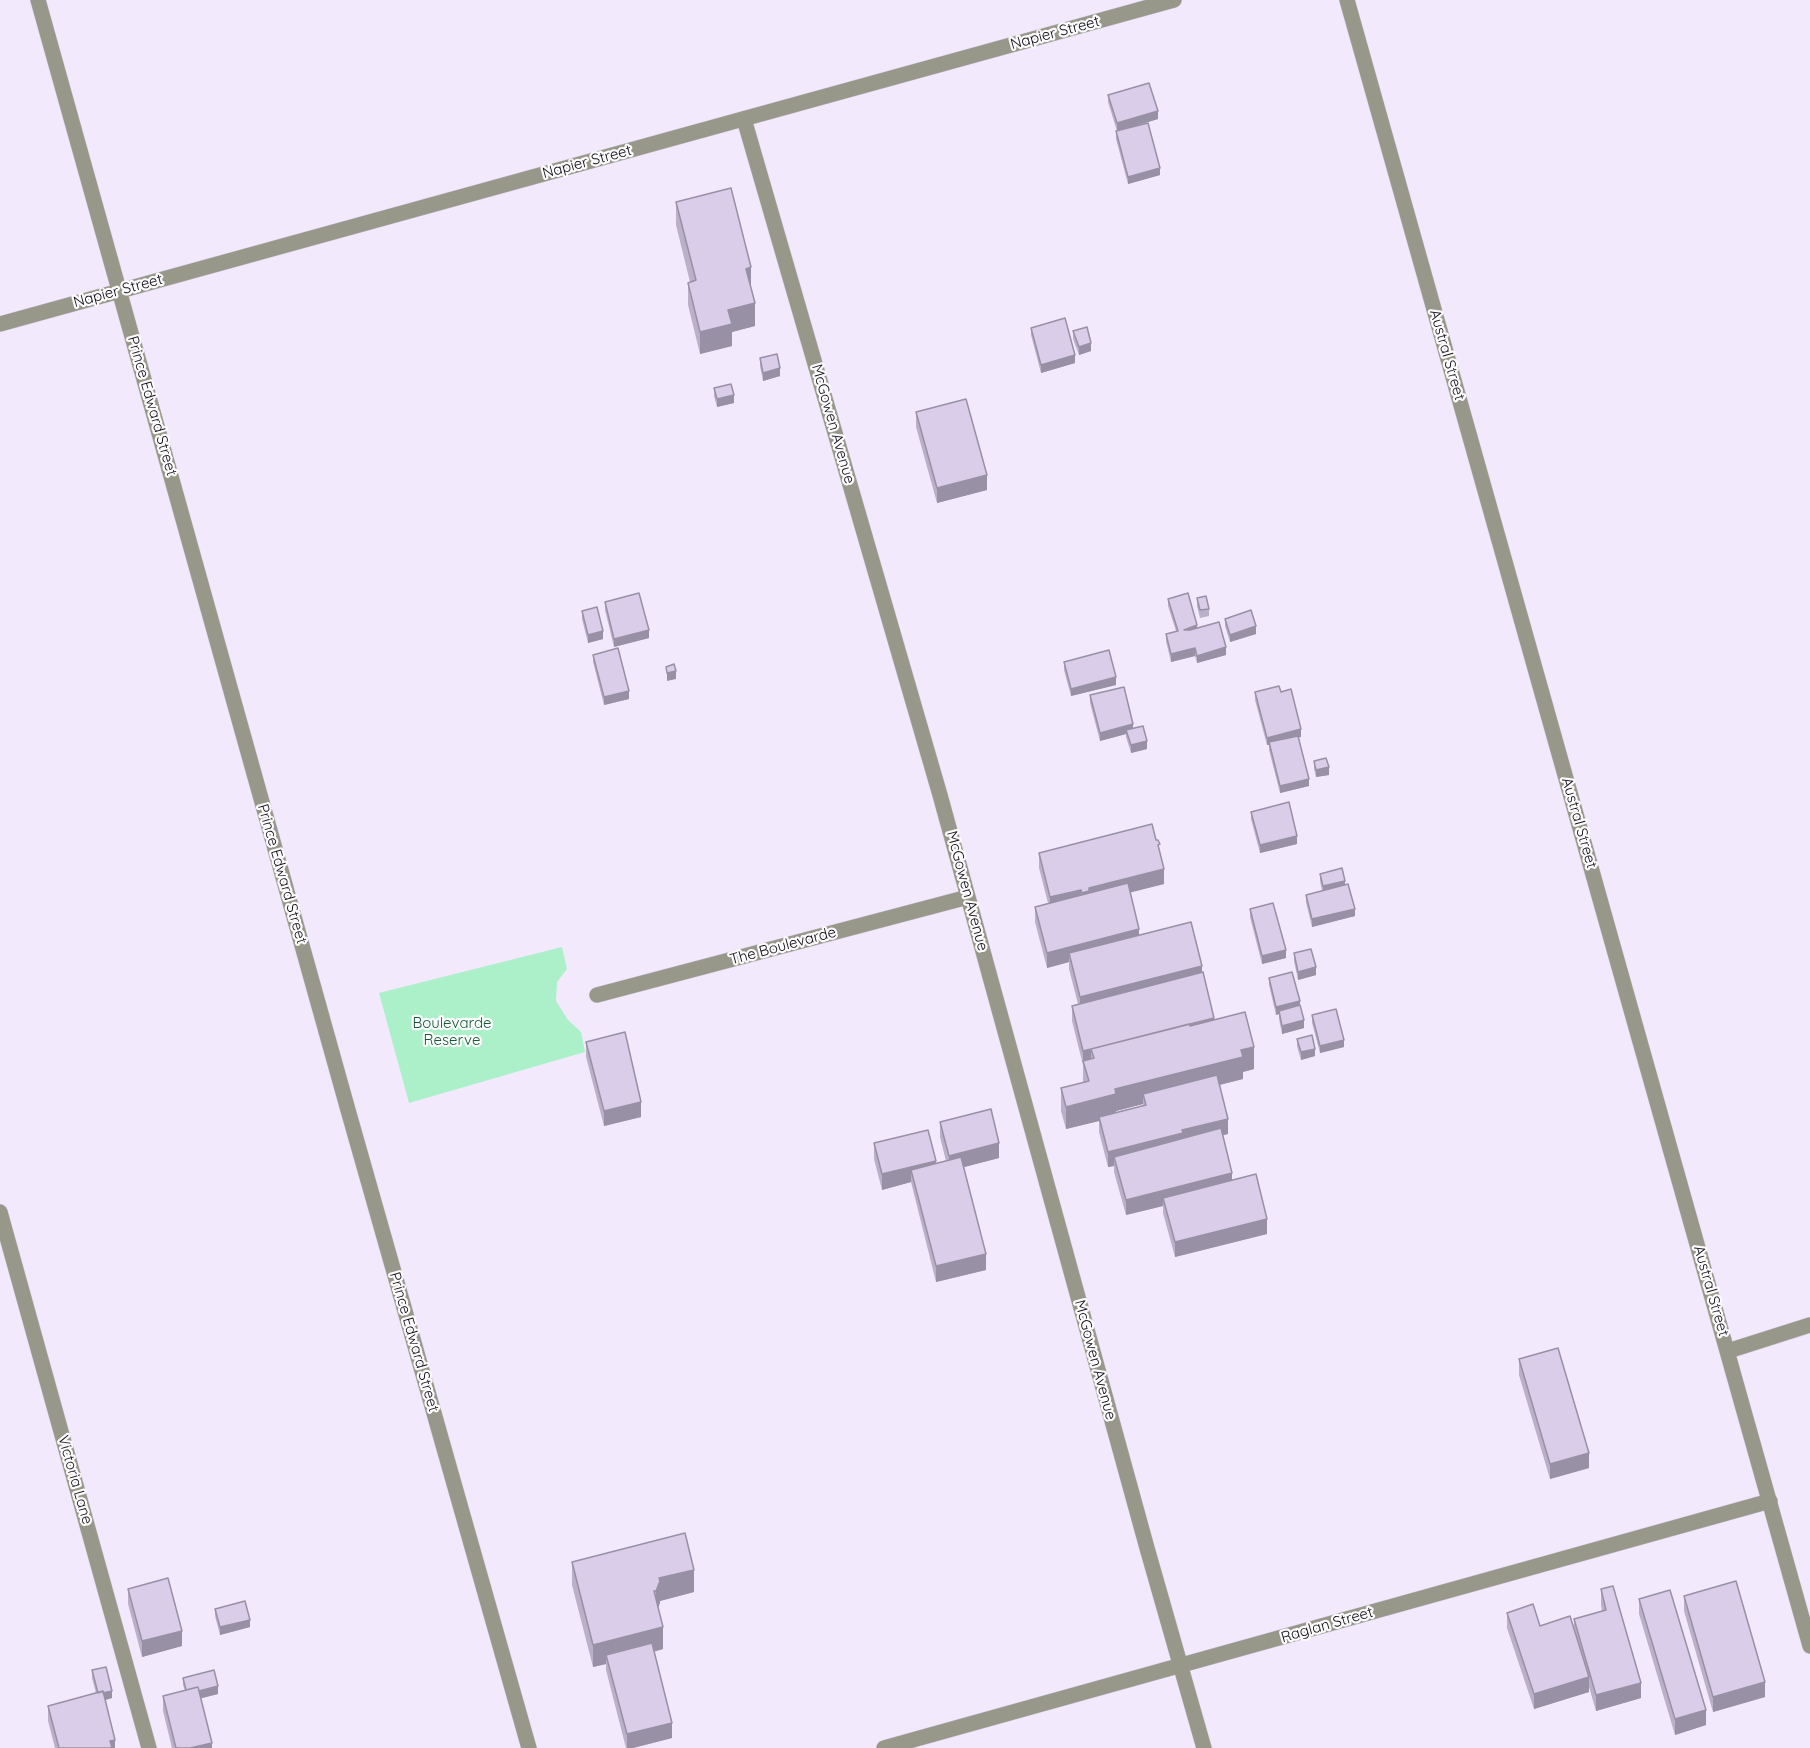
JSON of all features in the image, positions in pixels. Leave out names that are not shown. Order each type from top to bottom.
[{"type":"street","name":"Prince Edward Street","points":[[39,0],[529,1748]]},
{"type":"street","name":"Napier Street","points":[[0,324],[1174,0]]},
{"type":"street","name":"Austral Street","points":[[1347,0],[1810,1646]]},
{"type":"street","name":"McGowen Avenue","points":[[744,119],[937,784],[1204,1748]]},
{"type":"street","name":"The Boulevarde","points":[[597,995],[968,897]]},
{"type":"street","name":"Victoria Lane","points":[[0,1212],[149,1748]]},
{"type":"street","points":[[1728,1351],[1810,1325]]},
{"type":"street","name":"Raglan Street","points":[[884,1748],[1770,1501]]},
{"type":"green space","name":"Boulevarde Reserve","points":[[562,947],[567,969],[557,982],[556,1001],[568,1020],[581,1032],[585,1052],[409,1103],[379,993]]},
{"type":"building","points":[[1149,83],[1158,111],[1117,123],[1108,95]]},
{"type":"building","points":[[1148,123],[1160,168],[1128,177],[1116,131]]},
{"type":"building","points":[[731,188],[751,267],[746,269],[755,303],[728,310],[732,324],[700,332],[688,283],[696,280],[676,202]]},
{"type":"building","points":[[1065,318],[1075,355],[1041,365],[1031,328]]},
{"type":"building","points":[[1087,327],[1091,343],[1079,347],[1073,331]]},
{"type":"building","points":[[777,354],[780,368],[763,373],[760,358]]},
{"type":"building","points":[[731,384],[734,395],[717,399],[714,388]]},
{"type":"building","points":[[966,399],[987,475],[937,488],[916,412]]},
{"type":"building","points":[[639,593],[649,630],[614,639],[605,602]]},
{"type":"building","points":[[1188,593],[1197,625],[1184,630],[1219,622],[1226,647],[1197,656],[1195,648],[1171,654],[1166,634],[1178,631],[1168,599]]},
{"type":"building","points":[[1206,596],[1209,609],[1200,610],[1197,598]]},
{"type":"building","points":[[597,607],[603,631],[588,635],[582,611]]},
{"type":"building","points":[[1251,610],[1256,626],[1230,635],[1225,619]]},
{"type":"building","points":[[618,648],[629,691],[604,697],[593,655]]},
{"type":"building","points":[[1109,650],[1116,677],[1071,689],[1064,662]]},
{"type":"building","points":[[674,664],[676,671],[667,673],[666,667]]},
{"type":"building","points":[[1279,686],[1281,692],[1291,689],[1301,729],[1267,738],[1255,692]]},
{"type":"building","points":[[1124,687],[1133,724],[1100,733],[1090,695]]},
{"type":"building","points":[[1143,726],[1147,741],[1131,745],[1126,730]]},
{"type":"building","points":[[1298,736],[1309,779],[1280,786],[1269,742]]},
{"type":"building","points":[[1326,758],[1329,767],[1316,770],[1314,761]]},
{"type":"building","points":[[1289,802],[1297,836],[1260,845],[1251,812]]},
{"type":"building","points":[[1152,824],[1156,840],[1160,844],[1158,845],[1164,869],[1089,888],[1089,891],[1082,893],[1081,890],[1050,897],[1039,853]]},
{"type":"building","points":[[1342,868],[1345,881],[1323,886],[1320,874]]},
{"type":"building","points":[[1128,883],[1139,929],[1047,953],[1035,907]]},
{"type":"building","points":[[1348,884],[1355,909],[1312,919],[1306,895]]},
{"type":"building","points":[[1273,903],[1286,950],[1262,956],[1250,909]]},
{"type":"building","points":[[1191,922],[1202,966],[1080,997],[1069,953]]},
{"type":"building","points":[[1311,949],[1316,967],[1298,972],[1294,953]]},
{"type":"building","points":[[1203,972],[1214,1018],[1083,1051],[1072,1006]]},
{"type":"building","points":[[1292,972],[1300,1001],[1276,1007],[1269,978]]},
{"type":"building","points":[[1300,1005],[1304,1020],[1282,1026],[1279,1011]]},
{"type":"building","points":[[1336,1009],[1344,1040],[1320,1046],[1312,1015]]},
{"type":"building","points":[[1245,1012],[1254,1047],[1241,1050],[1243,1057],[1115,1089],[1116,1094],[1066,1107],[1061,1088],[1089,1081],[1083,1061],[1094,1058],[1091,1049]]},
{"type":"building","points":[[625,1032],[641,1102],[604,1111],[586,1042]]},
{"type":"building","points":[[1312,1035],[1315,1049],[1301,1052],[1297,1039]]},
{"type":"building","points":[[1217,1075],[1228,1119],[1108,1152],[1099,1117],[1146,1105],[1143,1094]]},
{"type":"building","points":[[991,1109],[999,1143],[949,1156],[940,1122]]},
{"type":"building","points":[[1221,1128],[1232,1173],[1126,1200],[1114,1157]]},
{"type":"building","points":[[928,1130],[936,1161],[882,1174],[874,1143]]},
{"type":"building","points":[[961,1157],[986,1254],[936,1266],[911,1170]]},
{"type":"building","points":[[1256,1174],[1267,1219],[1175,1242],[1163,1198]]},
{"type":"building","points":[[1558,1348],[1589,1453],[1550,1464],[1519,1359]]},
{"type":"building","points":[[685,1533],[694,1570],[659,1578],[660,1581],[654,1591],[663,1627],[593,1645],[572,1562]]},
{"type":"building","points":[[168,1578],[182,1631],[142,1641],[128,1589]]},
{"type":"building","points":[[1736,1581],[1765,1682],[1713,1697],[1684,1596]]},
{"type":"building","points":[[1613,1586],[1641,1683],[1596,1695],[1574,1619],[1606,1610],[1601,1589]]},
{"type":"building","points":[[1670,1590],[1706,1710],[1675,1719],[1639,1599]]},
{"type":"building","points":[[245,1601],[250,1620],[220,1627],[215,1609]]},
{"type":"building","points":[[1533,1604],[1540,1626],[1570,1616],[1589,1677],[1534,1694],[1507,1613]]},
{"type":"building","points":[[652,1643],[672,1723],[627,1734],[606,1655]]},
{"type":"building","points":[[106,1667],[112,1691],[98,1693],[92,1670]]},
{"type":"building","points":[[214,1670],[218,1686],[199,1691],[198,1687],[186,1690],[183,1678]]},
{"type":"building","points":[[198,1687],[212,1743],[190,1748],[176,1748],[163,1696]]},
{"type":"building","points":[[103,1691],[115,1740],[110,1741],[112,1748],[59,1748],[48,1706]]}]
